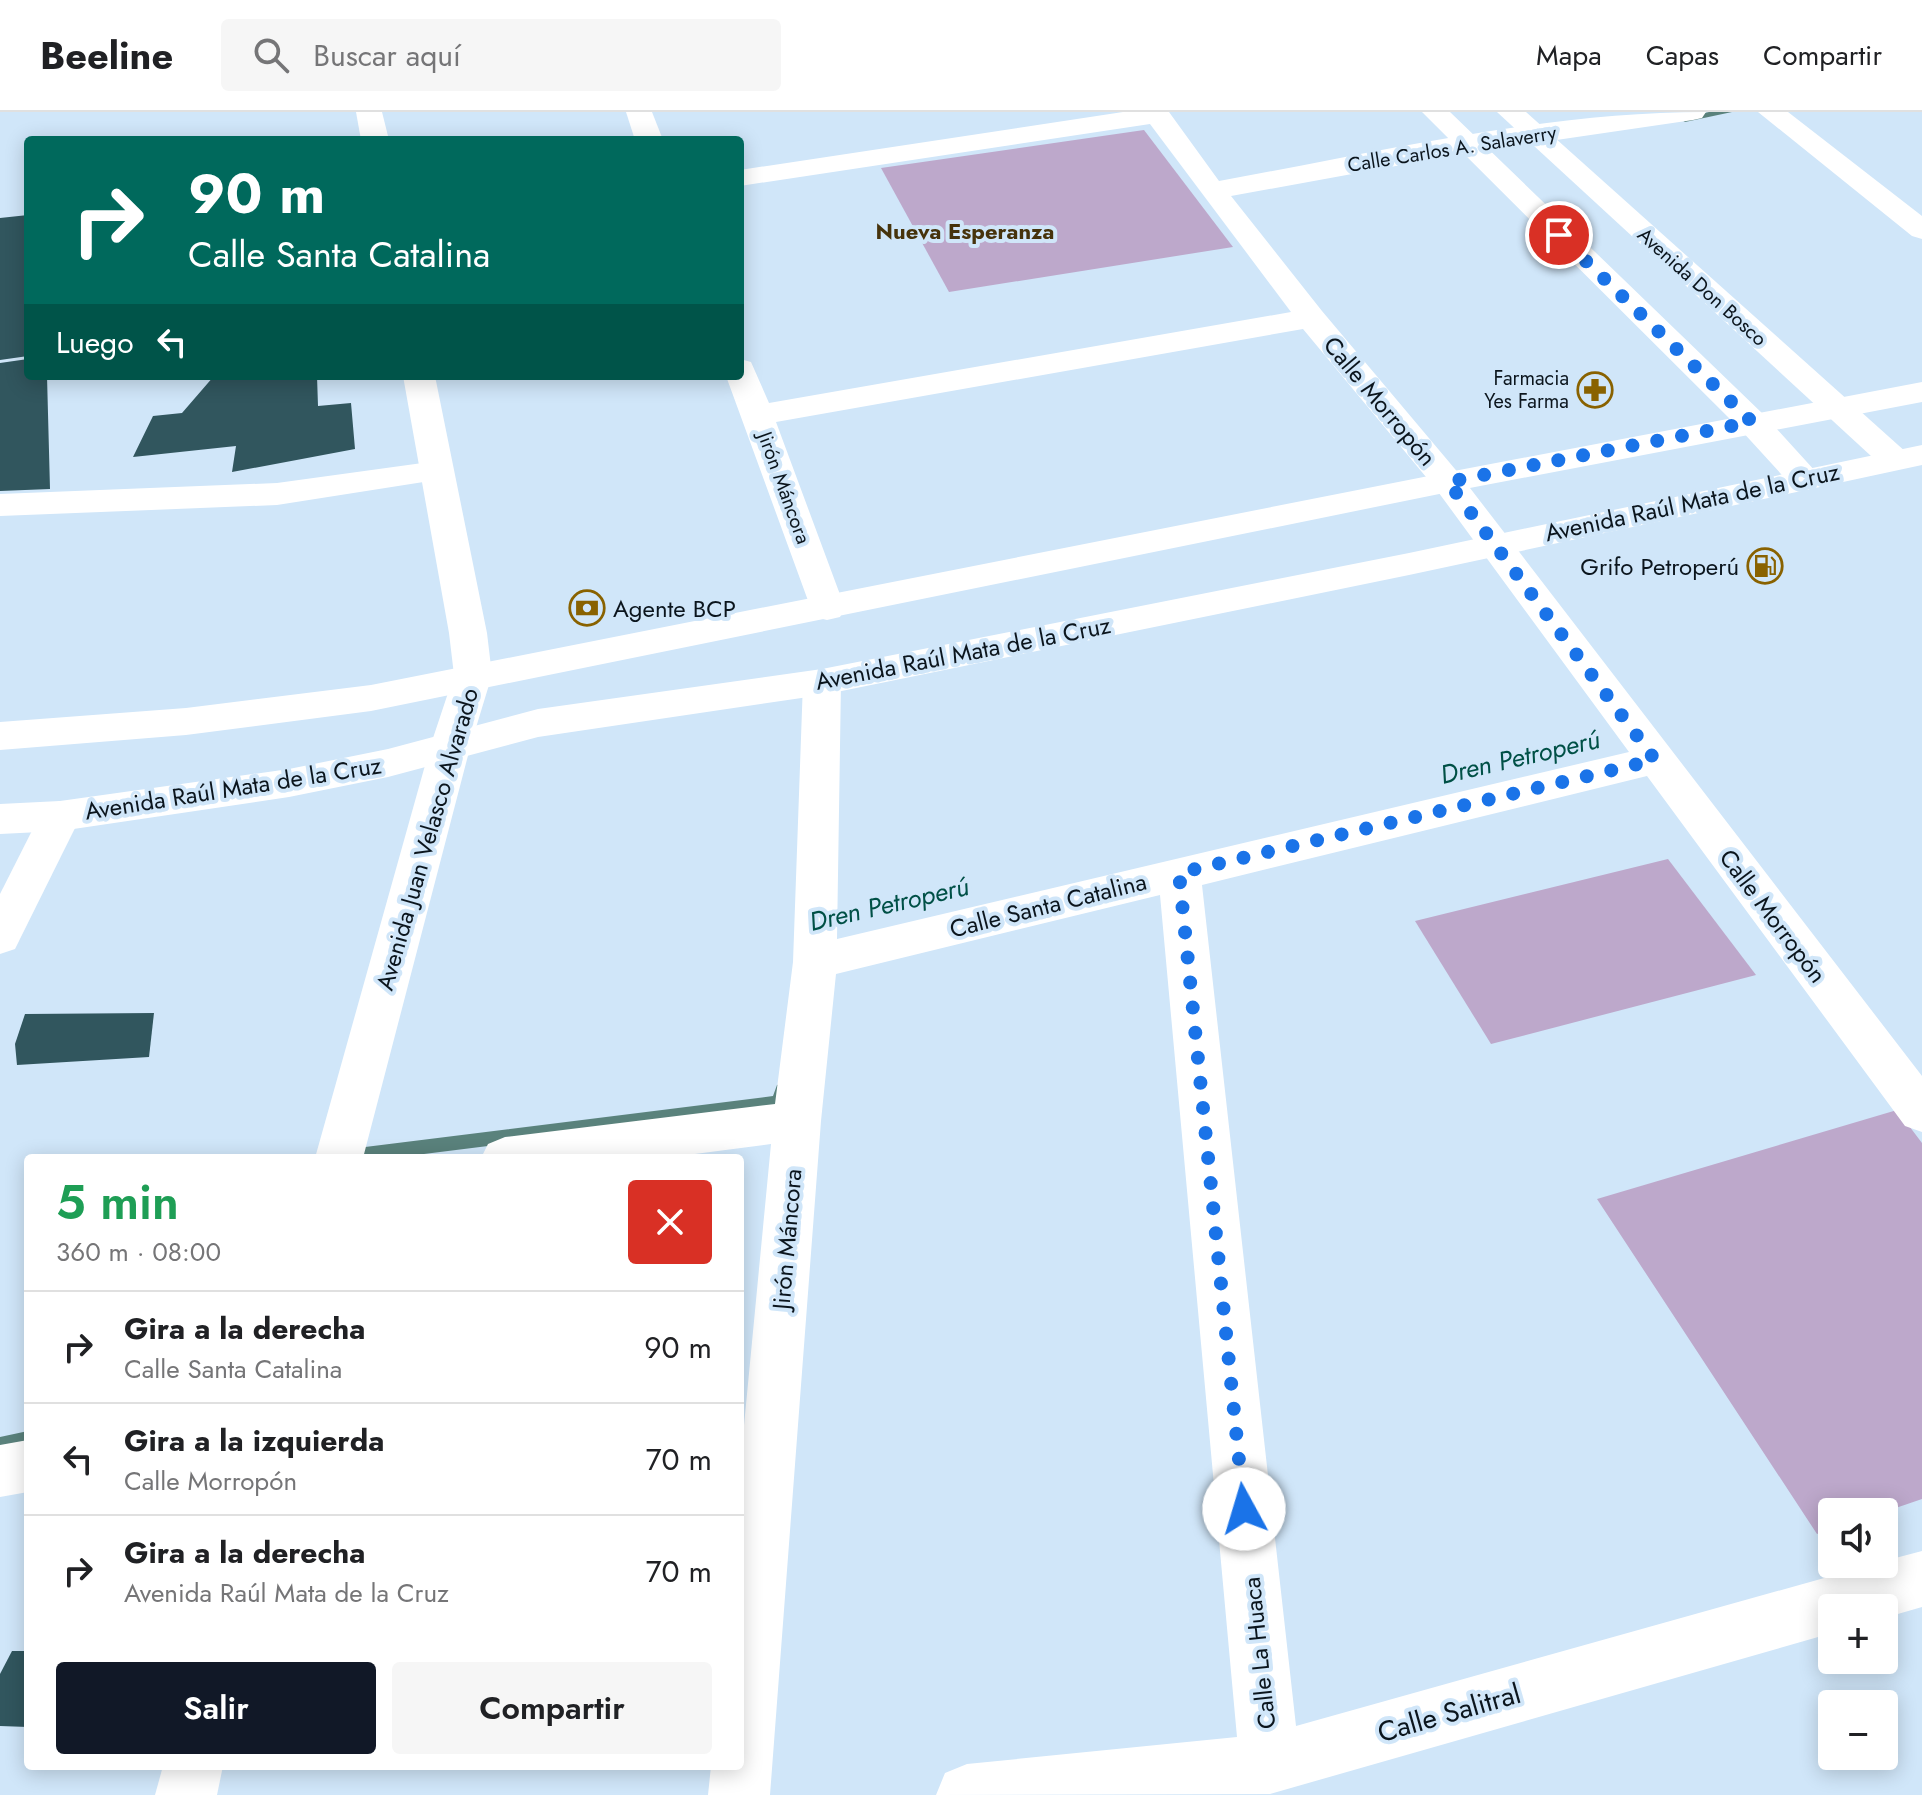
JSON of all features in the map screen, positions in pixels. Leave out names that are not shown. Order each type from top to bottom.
[{"type":"street","points":[[369,112],[374,136]]},
{"type":"street","points":[[639,112],[648,136]]},
{"type":"street","points":[[1435,112],[1752,422],[1804,479]]},
{"type":"street","name":"Avenida Don Bosco","points":[[1510,112],[1837,409],[1909,457]]},
{"type":"street","name":"Calle Carlos A. Salaverry","points":[[1212,191],[1467,145],[1693,112]]},
{"type":"street","points":[[1771,112],[1917,221]]},
{"type":"street","points":[[744,177],[1156,113]]},
{"type":"street","name":"Calle Morropón","points":[[1156,113],[1311,318],[1448,482],[1922,1112]]},
{"type":"street","points":[[759,415],[1311,318]]},
{"type":"street","name":"Jirón Máncora","points":[[744,379],[827,608]]},
{"type":"street","name":"Avenida Juan Velasco Alvarado","points":[[340,1154],[451,744],[473,675],[420,380]]},
{"type":"street","points":[[0,736],[106,730],[268,714],[371,698],[473,675],[827,608],[1752,422],[1922,392]]},
{"type":"street","name":"Avenida Raúl Mata de la Cruz","points":[[0,819],[60,816],[289,783],[388,763],[538,723],[822,682],[1409,564],[1909,457]]},
{"type":"street","points":[[0,505],[277,494],[437,471]]},
{"type":"street","name":"Jirón Máncora","points":[[744,1737],[797,1121],[815,962],[822,682]]},
{"type":"street","name":"Calle Santa Catalina","points":[[815,962],[1655,760]]},
{"type":"street","points":[[0,937],[60,816]]},
{"type":"street","name":"Calle La Huaca","points":[[1179,873],[1270,1764]]},
{"type":"street","points":[[537,1154],[797,1121]]},
{"type":"street","points":[[0,1471],[24,1467]]},
{"type":"street","name":"Calle Salitral","points":[[967,1795],[1270,1764],[1922,1579]]},
{"type":"street","points":[[186,1795],[192,1770]]},
{"type":"street","name":"Jirón Máncora","points":[[739,1795],[741,1770]]},
{"type":"shaded area","points":[[1144,130],[1233,247],[949,292],[881,168]]},
{"type":"shaded area","points":[[1668,859],[1756,975],[1491,1044],[1415,921]]},
{"type":"shaded area","points":[[1897,1110],[1922,1143],[1922,1499],[1898,1507],[1898,1498],[1818,1498],[1817,1534],[1597,1199]]},
{"type":"building","points":[[24,215],[24,357],[0,360],[0,218]]},
{"type":"building","points":[[24,360],[24,380],[47,380],[50,489],[0,491],[0,363]]},
{"type":"building","points":[[211,380],[317,380],[318,406],[351,403],[355,449],[232,472],[236,446],[133,457],[153,416],[182,413]]},
{"type":"building","points":[[154,1013],[149,1057],[17,1065],[15,1044],[25,1014]]},
{"type":"building","points":[[12,1651],[24,1651],[24,1727],[0,1726],[0,1674]]},
{"type":"waterway","name":"Dren Petroperú","points":[[1685,119],[1727,112]]},
{"type":"waterway","name":"Dren Petroperú","points":[[365,1154],[781,1102],[783,1090]]},
{"type":"waterway","name":"Dren Petroperú","points":[[0,1446],[24,1441]]},
{"type":"place","name":"Farmacia Yes Farma","points":[[1595,390]]},
{"type":"place","name":"Grifo Petroperú","points":[[1765,566]]},
{"type":"place","name":"Agente BCP","points":[[587,608]]},
{"type":"district","name":"Nueva Esperanza","points":[[965,231]]},
{"type":"route","points":[[1244,1509],[1179,873],[1655,760],[1448,482],[1752,422],[1559,235]]}]
